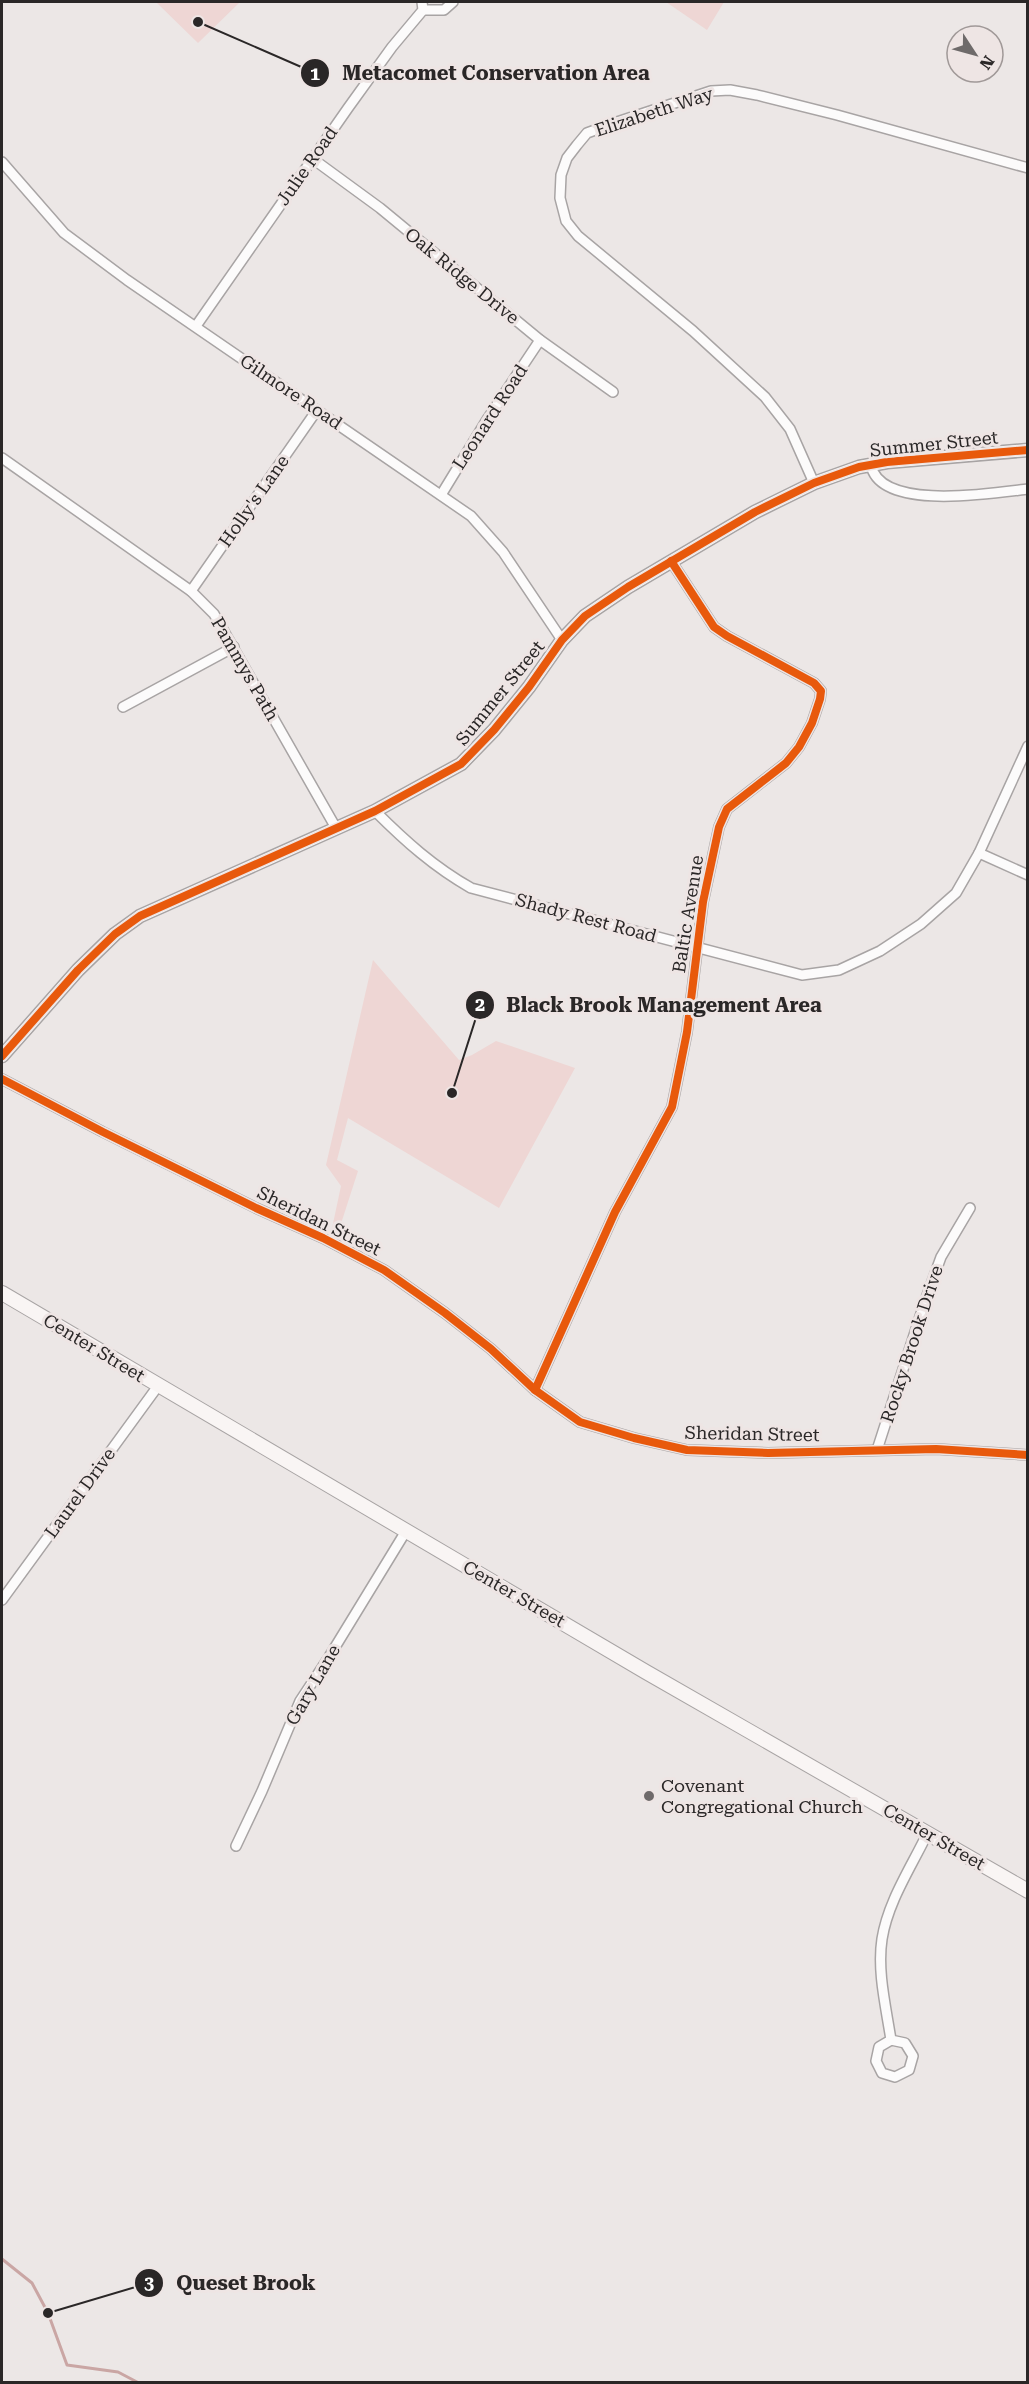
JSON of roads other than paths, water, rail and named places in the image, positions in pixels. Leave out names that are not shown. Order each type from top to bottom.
[{"type":"main road","name":"Center Street","points":[[2,1293],[646,1672],[1028,1891]]},
{"type":"street","name":"Julie Road","points":[[196,326],[422,5],[438,12],[453,2]]},
{"type":"street","name":"Elizabeth Way","points":[[814,483],[790,429],[765,397],[693,331],[587,244],[566,221],[560,198],[561,175],[567,158],[587,133],[711,91],[730,90],[837,115],[1028,168]]},
{"type":"street","name":"Oak Ridge Drive","points":[[313,159],[396,221],[540,340],[613,392]]},
{"type":"street","name":"Gilmore Road","points":[[2,162],[64,233],[127,280],[471,516],[503,552],[562,640]]},
{"type":"street","name":"Leonard Road","points":[[441,495],[488,418],[540,340]]},
{"type":"street","name":"Holly's Lane","points":[[191,591],[317,410]]},
{"type":"street","name":"Summer Street","points":[[2,1056],[78,970],[115,934],[140,916],[375,811],[461,764],[501,721],[562,640],[585,616],[671,561],[755,512],[814,483],[871,465],[1028,450]]},
{"type":"street","name":"Pammys Path","points":[[2,458],[191,591],[214,614],[336,828]]},
{"type":"street","points":[[871,465],[872,473],[879,481],[903,492],[972,496],[1028,489]]},
{"type":"street","name":"Baltic Avenue","points":[[535,1390],[615,1212],[672,1107],[687,1032],[696,947],[719,827],[727,809],[786,763],[799,747],[812,723],[820,699],[821,691],[814,682],[714,627],[671,561]]},
{"type":"street","points":[[123,707],[234,647]]},
{"type":"street","name":"Shady Rest Road","points":[[375,811],[421,855],[449,876],[471,888],[802,975],[839,970],[880,951],[921,924],[956,893],[979,853],[1028,746]]},
{"type":"street","points":[[979,853],[1028,874]]},
{"type":"street","name":"Sheridan Street","points":[[2,1079],[103,1132],[256,1208],[323,1238],[384,1270],[415,1290],[491,1349],[535,1390],[580,1422],[634,1438],[687,1450],[768,1453],[936,1449],[1028,1455]]},
{"type":"street","name":"Rocky Brook Drive","points":[[877,1450],[941,1257],[970,1208]]},
{"type":"street","name":"Laurel Drive","points":[[2,1600],[158,1386]]},
{"type":"street","name":"Gary Lane","points":[[236,1846],[300,1701],[406,1531]]},
{"type":"street","points":[[891,2040],[881,1972],[882,1939],[892,1906],[928,1833]]},
{"type":"street","points":[[891,2040],[905,2043],[913,2056],[909,2070],[895,2077],[882,2073],[876,2061],[879,2047],[891,2040]]},
{"type":"waterway","points":[[2,2259],[32,2283],[48,2313],[67,2365],[118,2372],[137,2382]]},
{"type":"place","name":"Metacomet Conservation Area","points":[[198,22]]},
{"type":"place","name":"Black Brook Management Area","points":[[452,1093]]},
{"type":"place","name":"Covenant Congregational Church","points":[[649,1796]]},
{"type":"place","name":"Queset Brook","points":[[48,2313]]}]
